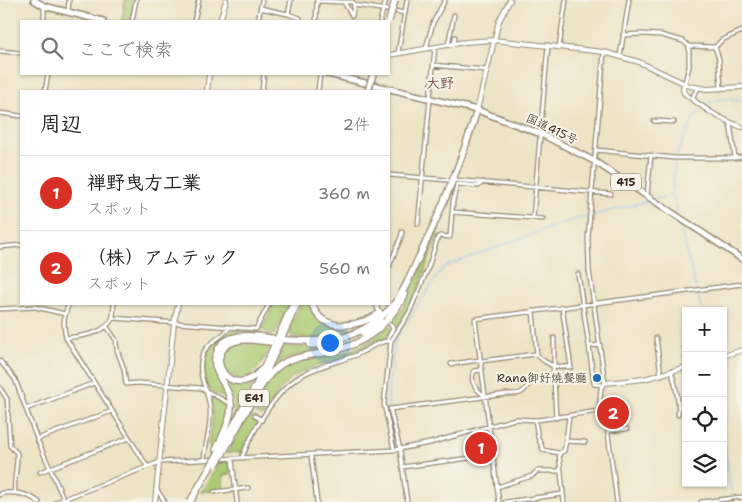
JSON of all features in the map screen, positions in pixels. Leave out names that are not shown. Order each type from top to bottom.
[{"type":"highway","points":[[34,0],[44,6],[68,14],[98,20]]},
{"type":"highway","points":[[387,20],[393,0]]},
{"type":"highway","points":[[366,90],[372,75]]},
{"type":"highway","name":"国道415号","points":[[346,76],[384,89]]},
{"type":"highway","name":"国道415号","points":[[390,90],[477,110],[541,134],[594,161],[742,259]]},
{"type":"highway","points":[[252,401],[271,374],[288,361],[353,346],[372,335],[396,311],[455,174],[477,110]]},
{"type":"highway","points":[[313,305],[321,319],[333,324],[353,325],[379,314],[403,295]]},
{"type":"highway","points":[[266,363],[256,375],[243,382],[233,381],[224,376],[219,362],[223,350],[233,342],[245,340],[330,340],[353,334],[375,322],[403,295]]},
{"type":"highway","name":"E41","points":[[191,502],[219,452],[252,401],[293,305]]},
{"type":"highway","name":"E41","points":[[191,502],[297,305]]},
{"type":"highway","points":[[219,452],[231,410],[231,401],[215,365],[218,349],[222,343],[235,337],[250,336],[278,341]]},
{"type":"street","points":[[68,14],[69,0]]},
{"type":"street","points":[[132,20],[136,0]]},
{"type":"street","points":[[194,20],[199,0]]},
{"type":"street","points":[[220,20],[226,0]]},
{"type":"street","points":[[258,20],[262,0]]},
{"type":"street","points":[[288,14],[291,0]]},
{"type":"street","points":[[380,20],[386,0]]},
{"type":"street","points":[[398,54],[407,0]]},
{"type":"street","points":[[426,48],[432,23],[445,0]]},
{"type":"street","points":[[477,110],[499,21],[510,0]]},
{"type":"street","points":[[559,47],[566,0]]},
{"type":"street","points":[[620,56],[629,0]]},
{"type":"street","points":[[316,20],[318,1],[353,2],[385,9]]},
{"type":"street","points":[[344,2],[352,16]]},
{"type":"street","points":[[351,20],[353,2]]},
{"type":"street","points":[[44,6],[44,20]]},
{"type":"street","points":[[260,8],[288,14],[300,18],[300,20]]},
{"type":"street","points":[[395,11],[404,13]]},
{"type":"street","points":[[448,45],[454,15]]},
{"type":"street","points":[[624,35],[662,35],[683,41],[689,46],[715,47],[722,40],[742,31]]},
{"type":"street","points":[[454,44],[455,37]]},
{"type":"street","points":[[390,55],[426,48],[494,40],[604,52],[639,62],[684,85],[698,88],[721,89],[742,87]]},
{"type":"street","points":[[533,218],[548,45]]},
{"type":"street","points":[[689,46],[689,67],[683,89],[684,93],[706,110],[730,123],[742,127]]},
{"type":"street","points":[[418,224],[435,47]]},
{"type":"street","points":[[715,47],[719,59],[721,89]]},
{"type":"street","points":[[0,51],[20,53]]},
{"type":"street","points":[[599,411],[601,388],[604,384],[589,272],[588,237],[604,52]]},
{"type":"street","points":[[433,65],[486,70]]},
{"type":"street","points":[[45,90],[48,75]]},
{"type":"street","points":[[207,90],[209,75]]},
{"type":"street","points":[[262,90],[264,75]]},
{"type":"street","points":[[318,90],[320,75]]},
{"type":"street","points":[[693,100],[698,88]]},
{"type":"street","points":[[0,113],[20,116]]},
{"type":"street","points":[[654,120],[674,122]]},
{"type":"street","points":[[730,123],[735,158]]},
{"type":"street","points":[[596,150],[675,158],[742,157]]},
{"type":"street","points":[[646,196],[651,156]]},
{"type":"street","points":[[390,174],[448,180]]},
{"type":"street","points":[[454,180],[611,194]]},
{"type":"street","points":[[389,341],[409,312],[427,271],[438,238],[440,236],[450,237],[457,184],[478,186],[483,182]]},
{"type":"street","points":[[452,212],[542,219]]},
{"type":"street","points":[[390,264],[402,232]]},
{"type":"street","points":[[0,247],[20,245]]},
{"type":"street","points":[[736,255],[742,252]]},
{"type":"street","points":[[578,274],[594,384],[644,379],[682,368]]},
{"type":"street","points":[[499,502],[475,319],[742,284]]},
{"type":"street","points":[[69,305],[65,314],[64,328],[66,338],[147,466]]},
{"type":"street","points":[[66,338],[83,336],[107,327],[112,318],[114,305]]},
{"type":"street","points":[[155,502],[174,322],[178,305]]},
{"type":"street","points":[[112,318],[256,329],[268,305]]},
{"type":"street","points":[[376,305],[378,310]]},
{"type":"street","points":[[0,309],[35,307],[65,314]]},
{"type":"street","points":[[533,311],[538,355],[544,362],[554,366],[571,367],[562,307]]},
{"type":"street","points":[[390,324],[393,328],[389,341],[384,404],[394,450]]},
{"type":"street","points":[[107,327],[116,340],[126,384],[201,388],[228,402]]},
{"type":"street","points":[[204,460],[210,408],[200,370],[202,357],[212,342],[229,328]]},
{"type":"street","points":[[554,338],[556,418]]},
{"type":"street","points":[[656,338],[661,375]]},
{"type":"street","points":[[242,458],[262,420],[279,395],[290,383],[305,373],[358,354],[380,341],[389,341]]},
{"type":"street","points":[[589,346],[600,345]]},
{"type":"street","points":[[727,355],[742,350]]},
{"type":"street","points":[[450,364],[538,355]]},
{"type":"street","points":[[0,361],[14,375],[37,439],[64,500]]},
{"type":"street","points":[[482,370],[474,371],[472,376],[476,388],[485,396]]},
{"type":"street","points":[[671,372],[678,400],[678,415]]},
{"type":"street","points":[[407,502],[400,450],[390,409],[485,396],[521,394],[531,382],[554,378]]},
{"type":"street","points":[[26,409],[94,383]]},
{"type":"street","points":[[0,388],[7,399],[10,446],[17,453],[15,492]]},
{"type":"street","points":[[37,439],[112,411]]},
{"type":"street","points":[[56,502],[160,462],[400,450],[514,419],[535,420],[599,411],[604,414],[608,431],[617,502]]},
{"type":"street","points":[[255,416],[262,420]]},
{"type":"street","points":[[535,420],[538,437],[544,450],[559,453],[564,451],[568,416]]},
{"type":"street","points":[[608,431],[627,429]]},
{"type":"street","points":[[40,472],[129,438]]},
{"type":"street","points":[[566,441],[584,442]]},
{"type":"street","points":[[559,453],[564,502]]},
{"type":"street","points":[[311,455],[317,502]]},
{"type":"street","points":[[402,467],[493,455]]},
{"type":"street","points":[[232,458],[237,502]]},
{"type":"street","points":[[497,487],[532,476],[536,471],[560,471]]},
{"type":"street","points":[[214,492],[248,488]]},
{"type":"street","points":[[156,490],[165,502]]},
{"type":"street","points":[[0,495],[2,493],[15,492],[25,494],[39,502]]},
{"type":"street","points":[[504,502],[564,494]]},
{"type":"street","points":[[701,502],[742,497]]},
{"type":"green space","points":[[125,0],[135,0],[131,20],[122,20]]},
{"type":"green space","points":[[434,233],[438,234],[425,271],[397,329],[392,323],[404,306],[419,274]]},
{"type":"green space","points":[[274,305],[289,305],[275,334],[269,334],[262,329]]},
{"type":"green space","points":[[301,305],[309,305],[318,319],[330,327],[362,326],[336,336],[309,338],[290,335],[291,325]]},
{"type":"green space","points":[[389,326],[392,329],[385,339],[373,342],[354,354],[309,369],[295,376],[281,389],[264,415],[261,416],[251,411],[269,381],[284,368],[291,364],[339,354],[353,349],[372,339]]},
{"type":"green space","points":[[232,330],[261,332],[263,334],[233,335],[221,342],[217,348],[213,356],[228,399],[214,393],[207,387],[202,377],[202,365],[206,353],[214,342]]},
{"type":"green space","points":[[362,338],[339,346],[290,358],[270,369],[285,346],[324,347]]},
{"type":"green space","points":[[249,343],[270,345],[256,370],[248,376],[234,377],[224,368],[223,361],[226,353],[232,346]]},
{"type":"green space","points":[[223,378],[230,383],[238,385],[254,381],[233,420],[233,398]]},
{"type":"green space","points":[[214,396],[229,405],[229,411],[213,453],[208,443],[213,417],[210,400]]},
{"type":"green space","points":[[249,415],[258,419],[259,422],[242,452],[226,453],[229,450]]},
{"type":"green space","points":[[220,461],[230,461],[231,474],[223,475],[224,489],[201,492]]},
{"type":"waterway","points":[[705,106],[718,99],[742,101]]},
{"type":"waterway","points":[[676,156],[694,118],[702,109]]},
{"type":"waterway","points":[[675,161],[672,195],[677,213]]},
{"type":"waterway","points":[[656,199],[672,195]]},
{"type":"waterway","points":[[397,446],[388,411],[388,392],[395,341],[444,267],[562,223],[649,201]]},
{"type":"waterway","points":[[678,219],[696,288]]},
{"type":"waterway","points":[[697,292],[701,307]]},
{"type":"waterway","points":[[724,442],[732,496]]},
{"type":"tunnel","points":[[230,403],[255,416]]},
{"type":"place","name":"Rana御好燒餐廳","points":[[597,378]]},
{"type":"place","name":"（株）アムテック","points":[[613,413]]},
{"type":"place","name":"禅野曳方工業","points":[[481,448]]},
{"type":"district","name":"大野","points":[[440,83]]}]
